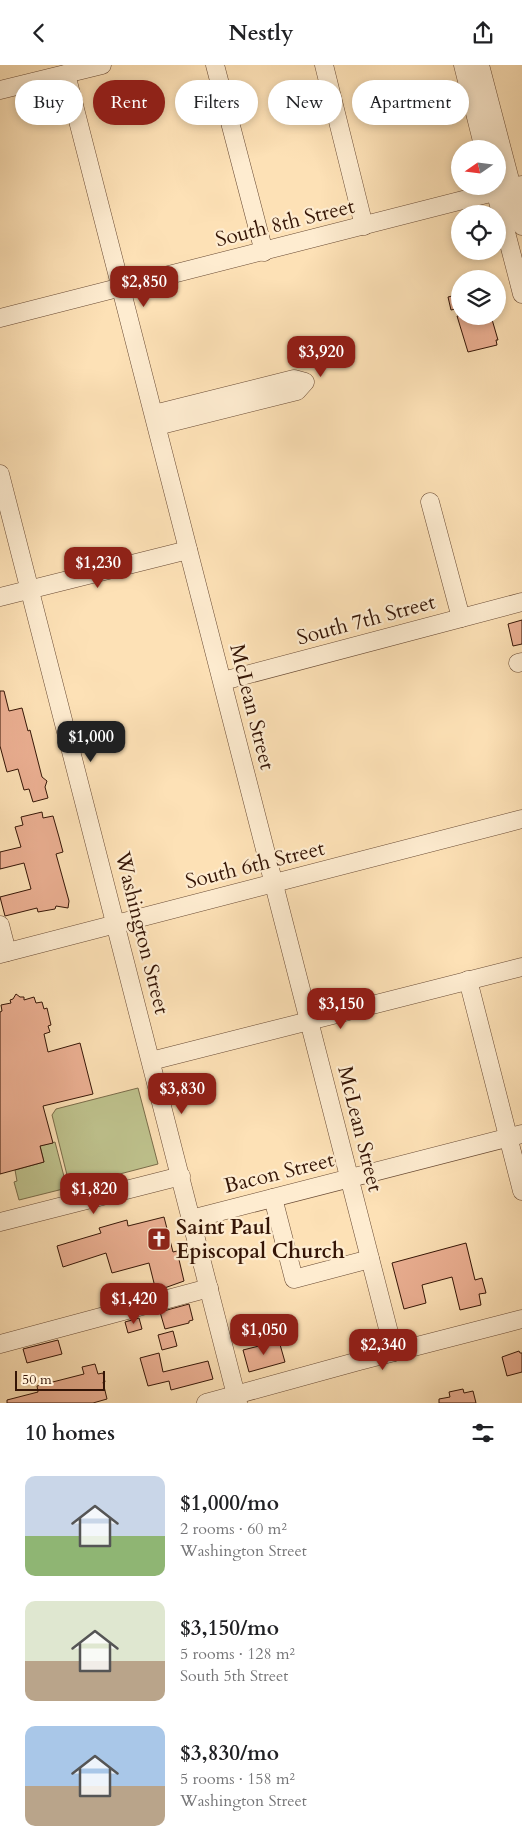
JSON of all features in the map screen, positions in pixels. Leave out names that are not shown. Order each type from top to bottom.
[{"type":"street","points":[[0,90],[34,73],[66,75],[102,65]]},
{"type":"street","points":[[215,65],[264,252]]},
{"type":"street","points":[[324,65],[364,226]]},
{"type":"street","points":[[463,65],[482,140]]},
{"type":"street","points":[[480,65],[496,140]]},
{"type":"street","name":"McLean Street","points":[[66,75],[394,1352]]},
{"type":"street","points":[[506,188],[522,227]]},
{"type":"street","points":[[506,188],[522,295]]},
{"type":"street","name":"South 8th Street","points":[[0,318],[264,252],[480,195]]},
{"type":"street","points":[[294,379],[305,382],[297,391],[155,420],[294,379]]},
{"type":"street","name":"Washington Street","points":[[0,474],[237,1399]]},
{"type":"street","points":[[430,502],[461,618]]},
{"type":"street","points":[[0,597],[188,550]]},
{"type":"street","name":"South 7th Street","points":[[222,681],[522,602]]},
{"type":"street","name":"South 6th Street","points":[[3,953],[522,819]]},
{"type":"street","points":[[0,925],[3,953]]},
{"type":"street","points":[[151,1061],[522,967]]},
{"type":"street","points":[[468,980],[515,1136],[522,1191]]},
{"type":"street","name":"Bacon Street","points":[[192,1219],[515,1136]]},
{"type":"street","points":[[0,1222],[181,1176]]},
{"type":"street","points":[[273,1198],[294,1279],[370,1259]]},
{"type":"street","points":[[0,1344],[209,1288]]},
{"type":"street","points":[[206,1403],[237,1399],[394,1352],[522,1319]]},
{"type":"green space","points":[[138,1088],[158,1164],[70,1187],[52,1115],[56,1109]]},
{"type":"green space","points":[[55,1142],[67,1188],[19,1200],[14,1182],[17,1181],[15,1170],[44,1162],[40,1146]]},
{"type":"building","points":[[451,296],[451,310],[448,297]]},
{"type":"building","points":[[460,325],[494,325],[498,340],[496,340],[497,345],[468,352]]},
{"type":"building","points":[[522,620],[522,644],[513,646],[508,624]]},
{"type":"building","points":[[0,691],[4,691],[9,711],[22,708],[28,731],[30,730],[42,777],[47,781],[45,787],[48,798],[33,802],[29,789],[24,790],[18,769],[7,772],[0,746]]},
{"type":"building","points":[[42,812],[43,818],[53,816],[59,837],[63,852],[56,854],[69,901],[68,908],[56,906],[55,909],[38,912],[37,908],[5,916],[0,897],[31,889],[24,863],[0,869],[0,852],[21,847],[15,827],[23,825],[21,817]]},
{"type":"building","points":[[16,994],[24,997],[24,1000],[34,997],[36,1003],[42,1002],[44,1009],[47,1008],[51,1025],[48,1026],[50,1032],[44,1034],[48,1052],[80,1043],[93,1094],[43,1106],[53,1143],[40,1146],[44,1162],[0,1174],[0,1012],[2,1011],[1,1005],[11,1003],[10,1000]]},
{"type":"building","points":[[164,1217],[173,1252],[177,1251],[184,1281],[156,1291],[149,1263],[112,1273],[106,1253],[63,1267],[57,1246],[101,1233],[99,1228],[127,1220],[128,1226]]},
{"type":"building","points":[[466,1243],[475,1280],[482,1278],[486,1293],[479,1294],[481,1305],[460,1310],[452,1277],[422,1285],[426,1303],[404,1309],[392,1263]]},
{"type":"building","points":[[189,1304],[193,1320],[189,1321],[189,1323],[165,1329],[160,1312]]},
{"type":"building","points":[[139,1318],[142,1329],[128,1333],[125,1322]]},
{"type":"building","points":[[173,1331],[177,1346],[162,1350],[158,1335]]},
{"type":"building","points":[[58,1340],[62,1354],[27,1363],[23,1349]]},
{"type":"building","points":[[279,1341],[285,1362],[249,1372],[243,1350]]},
{"type":"building","points":[[519,1351],[522,1353],[522,1372],[507,1376],[502,1357]]},
{"type":"building","points":[[159,1353],[163,1372],[208,1361],[213,1379],[171,1390],[169,1381],[148,1386],[140,1358]]},
{"type":"building","points":[[95,1364],[98,1374],[103,1373],[107,1399],[93,1403],[7,1403],[7,1400],[38,1392],[37,1386],[84,1374],[82,1367]]},
{"type":"building","points":[[463,1389],[464,1393],[473,1391],[476,1403],[439,1403],[439,1399],[450,1397],[449,1392]]},
{"type":"place","name":"Saint Paul Episcopal Church","points":[[159,1239]]}]
